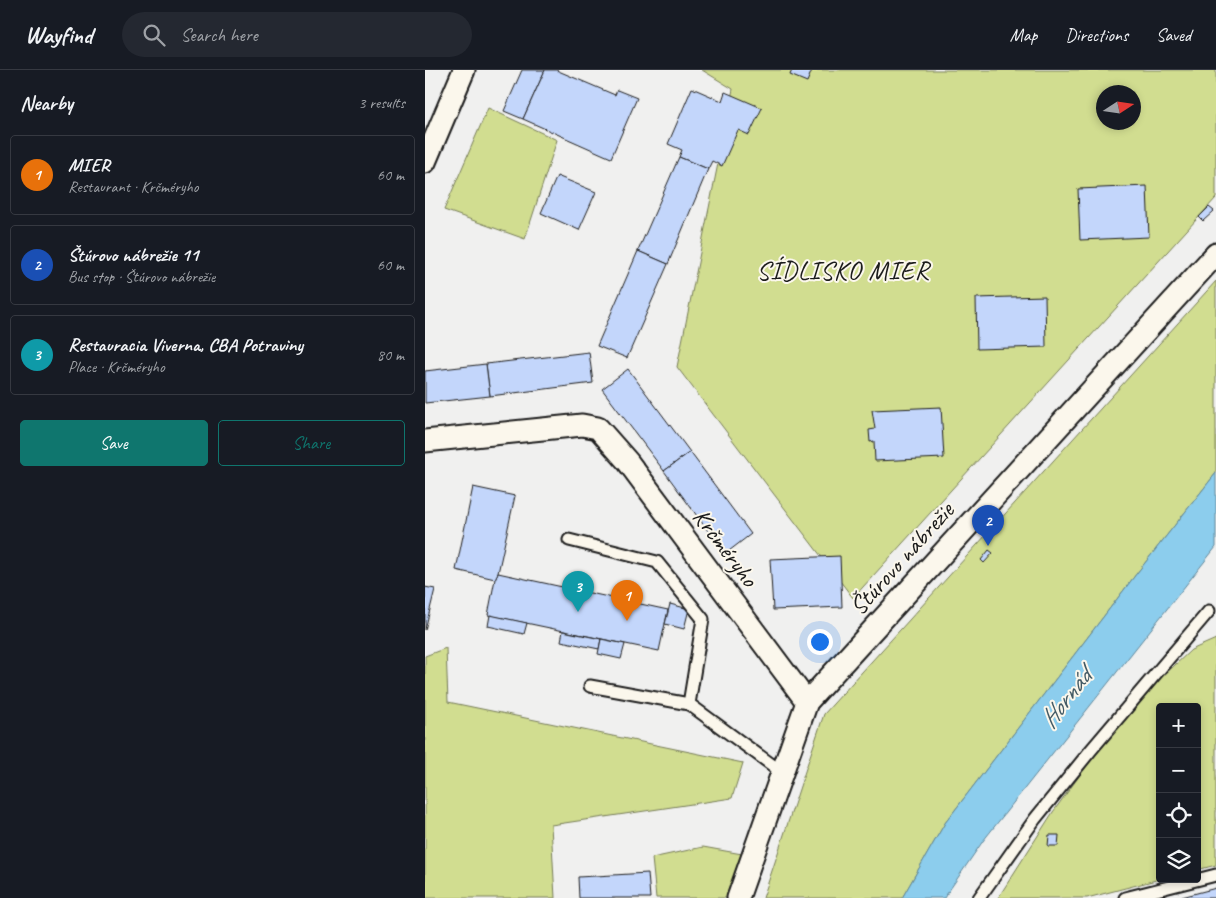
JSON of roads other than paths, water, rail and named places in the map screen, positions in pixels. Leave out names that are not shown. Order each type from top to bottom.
[{"type":"street","points":[[425,162],[464,70]]},
{"type":"street","name":"Štúrovo nábrežie","points":[[738,898],[807,702],[1216,254]]},
{"type":"street","name":"Krčméryho","points":[[425,441],[582,425],[598,428],[628,462],[807,702]]},
{"type":"lane","points":[[569,540],[657,562],[703,619],[689,704]]},
{"type":"lane","points":[[979,898],[1035,819],[1209,611]]},
{"type":"lane","points":[[590,686],[689,704],[783,773]]},
{"type":"lane","points":[[1125,898],[1216,875]]},
{"type":"water","name":"Hornád","points":[[1216,473],[1216,547],[983,841],[944,898],[902,898],[945,823]]},
{"type":"place","name":"Štúrovo nábrežie 11","points":[[988,546]]},
{"type":"place","name":"Restauracia Viverna, CBA Potraviny","points":[[578,612]]},
{"type":"place","name":"MIER","points":[[627,621]]},
{"type":"district","name":"SÍDLISKO MIER","points":[[843,270]]}]
